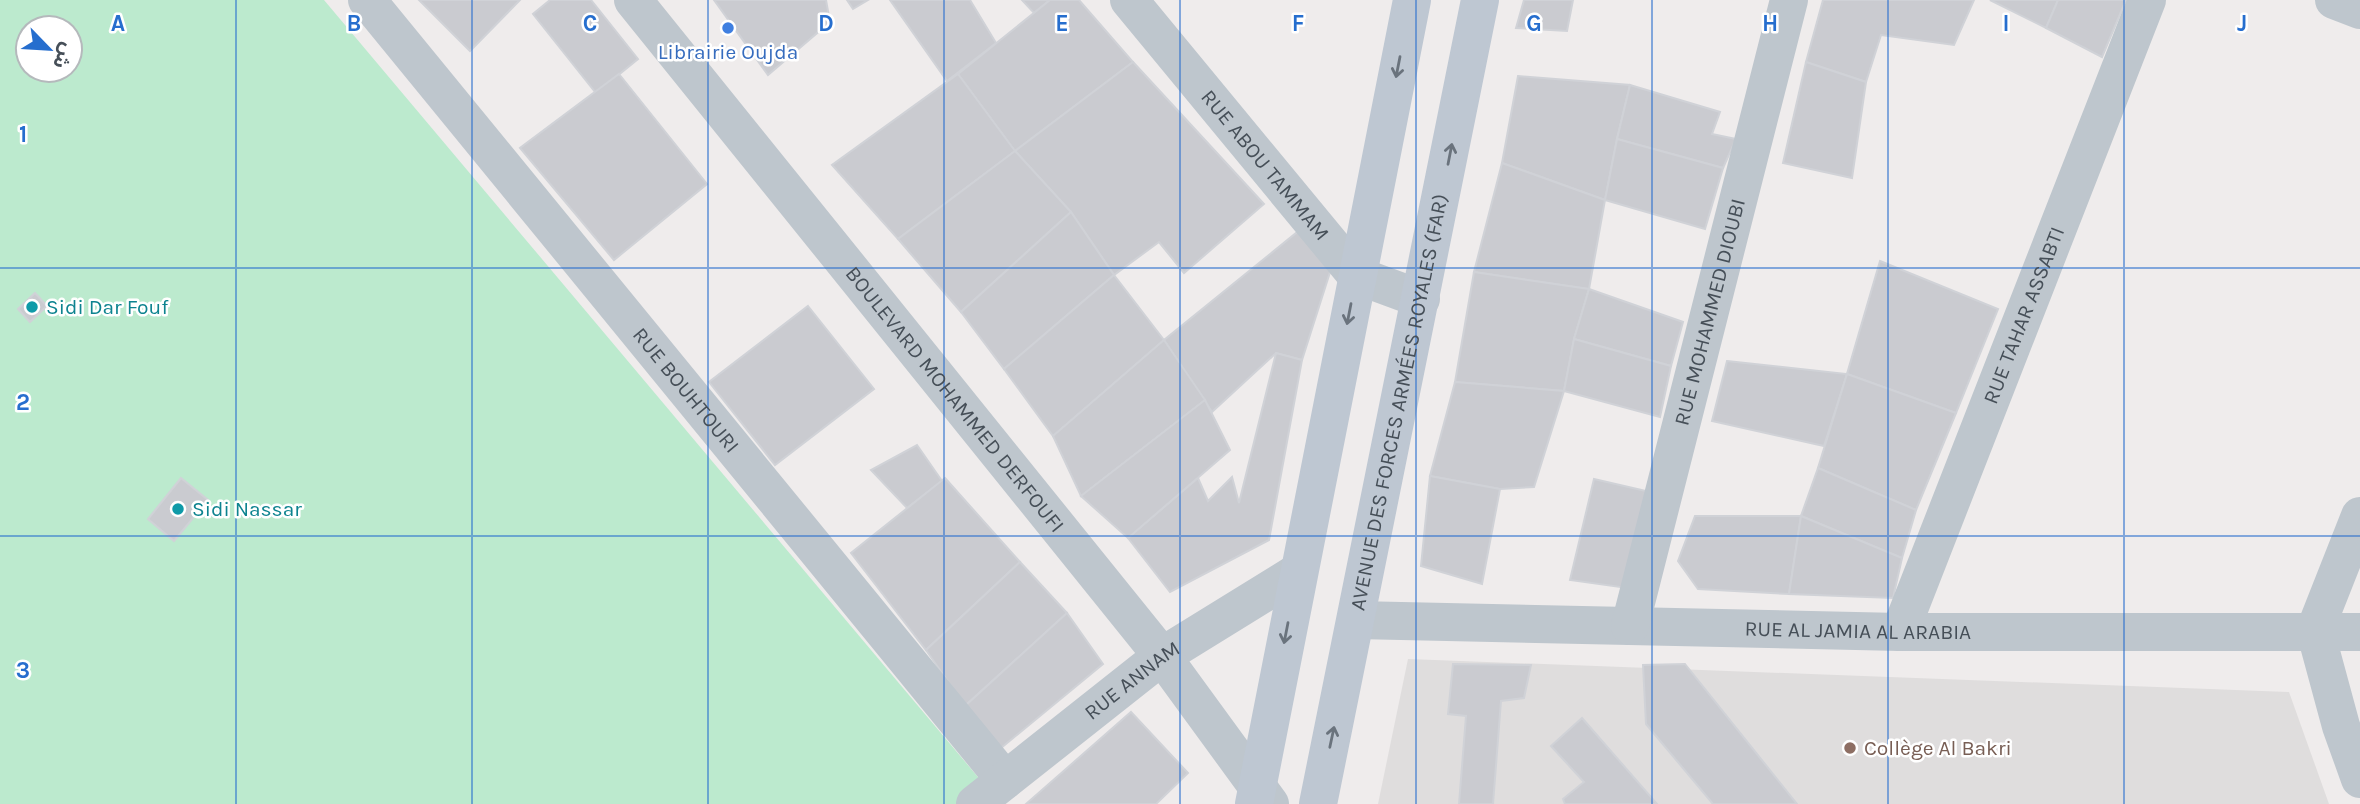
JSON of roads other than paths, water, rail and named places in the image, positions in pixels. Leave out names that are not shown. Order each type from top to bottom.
[{"type":"main road","points":[[1260,799],[1298,572],[1412,0]]},
{"type":"main road","name":"AVENUE DES FORCES ARMÉES ROYALES (FAR)","points":[[1318,804],[1422,299],[1480,0]]},
{"type":"street","name":"RUE BOUHTOURI","points":[[367,0],[1005,780]]},
{"type":"street","name":"BOULEVARD MOHAMMED DERFOUFI","points":[[633,0],[1162,656],[1260,799]]},
{"type":"street","name":"RUE ABOU TAMMAM","points":[[1129,0],[1356,275]]},
{"type":"street","name":"RUE MOHAMMED DIOUBI","points":[[1630,626],[1790,0]]},
{"type":"street","name":"RUE TAHAR ASSABTI","points":[[1900,632],[2147,0]]},
{"type":"street","points":[[2334,0],[2360,10]]},
{"type":"street","points":[[1356,275],[1422,299]]},
{"type":"street","points":[[2360,516],[2315,630],[2341,726],[2360,779]]},
{"type":"street","name":"RUE ANNAM","points":[[975,804],[1162,656],[1298,572]]},
{"type":"street","name":"RUE AL JAMIA AL ARABIA","points":[[1356,620],[1900,632],[2360,632]]},
{"type":"place","name":"Librairie Oujda","points":[[728,28]]},
{"type":"place","name":"Sidi Dar Fouf","points":[[32,307]]},
{"type":"place","name":"Sidi Nassar","points":[[178,509]]},
{"type":"place","name":"Collège Al Bakri","points":[[1850,748]]}]
